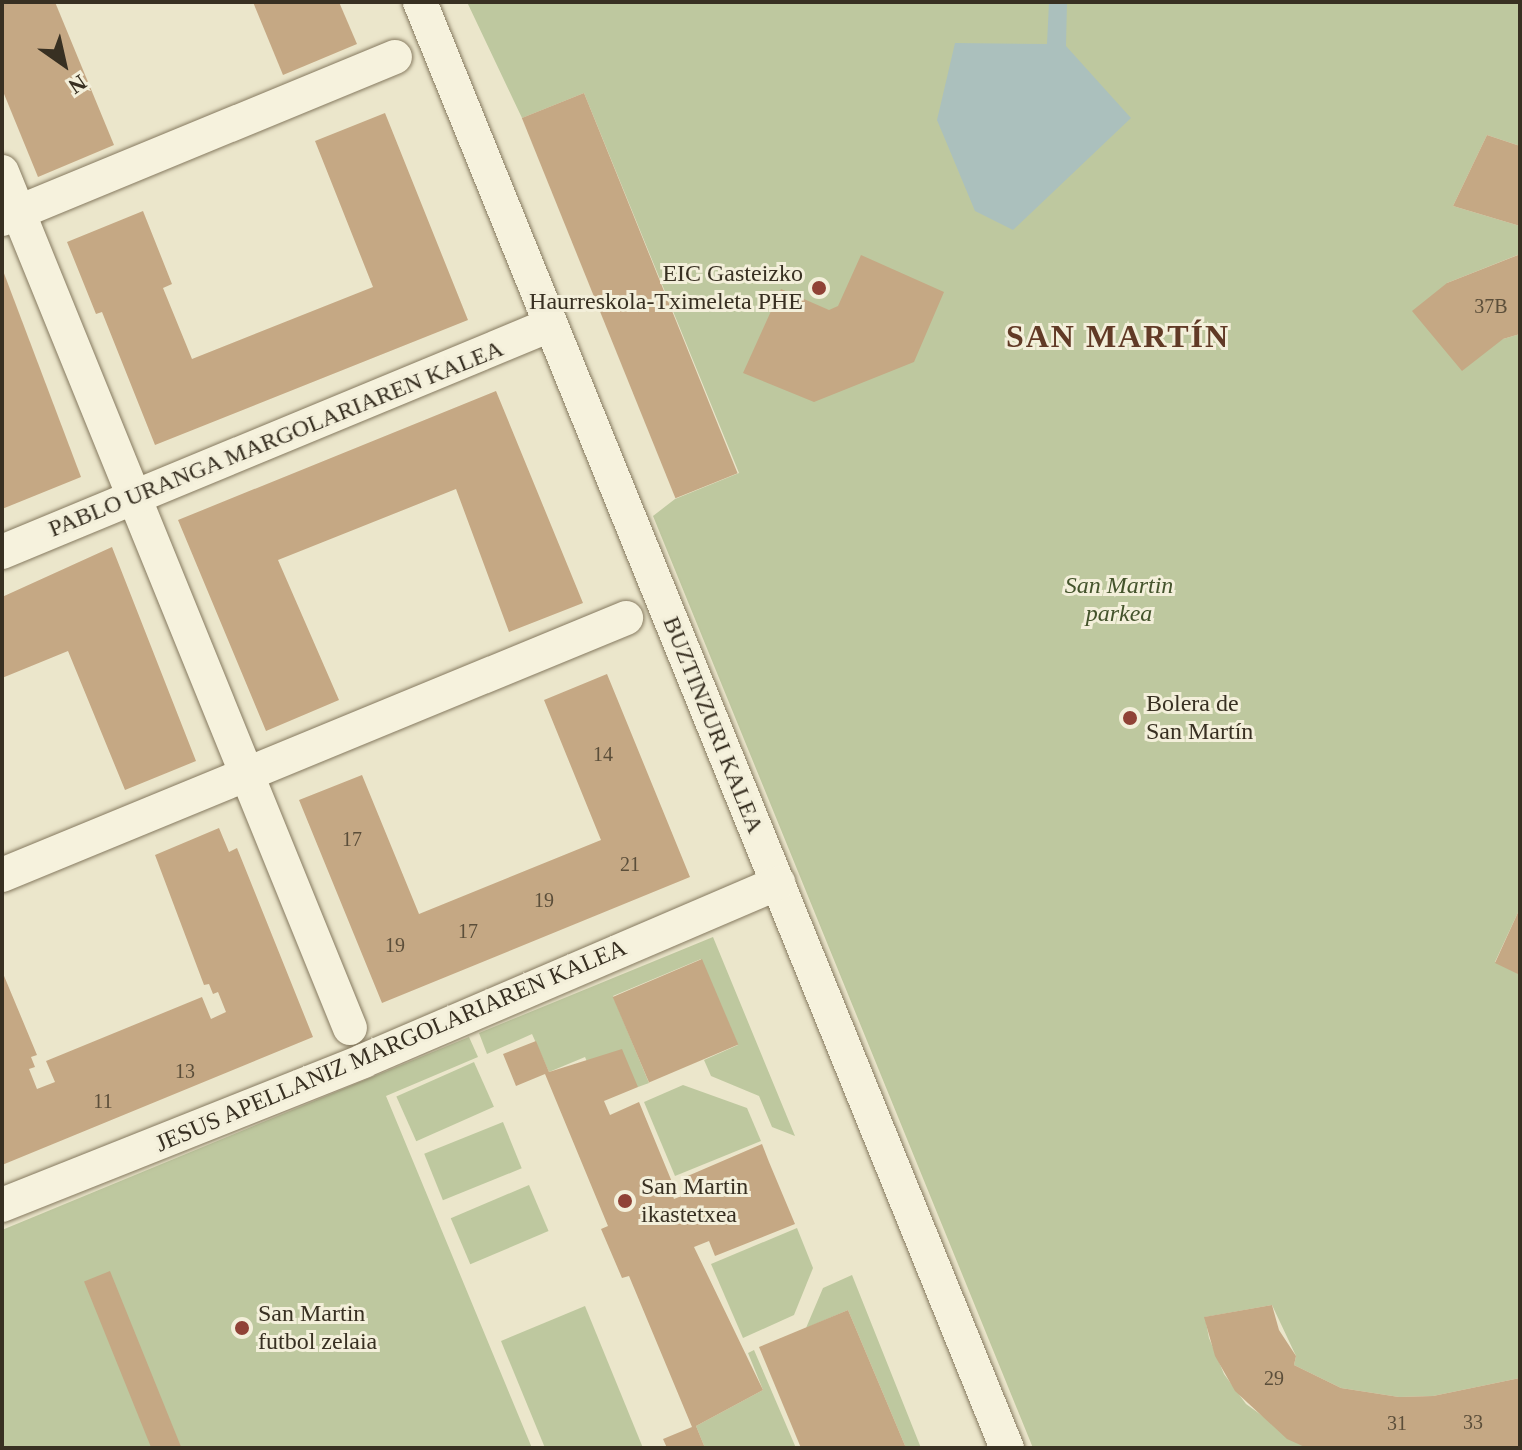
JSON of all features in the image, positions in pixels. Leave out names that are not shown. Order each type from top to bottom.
[{"type":"street","name":"BUZTINZURI KALEA","points":[[420,2],[1007,1448]]},
{"type":"street","points":[[10,216],[395,57]]},
{"type":"street","points":[[2,172],[10,216],[134,497],[350,1028]]},
{"type":"street","name":"PABLO URANGA MARGOLARIAREN KALEA","points":[[2,552],[550,325]]},
{"type":"street","points":[[2,875],[626,618]]},
{"type":"street","name":"JESUS APELLANIZ MARGOLARIAREN KALEA","points":[[2,1205],[363,1061],[778,883]]},
{"type":"green space","name":"San Martin parkea","points":[[467,2],[1520,2],[1520,146],[1487,135],[1453,206],[1520,226],[1520,254],[1447,283],[1503,339],[1520,334],[1520,908],[1495,962],[1520,974],[1520,1378],[1433,1396],[1399,1397],[1341,1388],[1294,1365],[1296,1356],[1272,1305],[1205,1317],[1209,1338],[1224,1374],[1246,1404],[1307,1448],[1033,1448],[653,516],[675,499],[739,473],[584,93],[522,118]]},
{"type":"green space","points":[[713,937],[795,1136],[772,1127],[759,1096],[711,1076],[704,1060],[738,1045],[701,959],[613,996],[649,1083],[638,1087],[588,1064],[585,1057],[549,1072],[532,1034],[487,1054],[479,1033]]},
{"type":"green space","name":"San Martin futbol zelaia","points":[[469,1037],[478,1057],[386,1096],[532,1448],[2,1448],[2,1230]]},
{"type":"green space","points":[[474,1062],[494,1107],[416,1141],[396,1097]]},
{"type":"green space","points":[[683,1085],[747,1108],[761,1141],[675,1176],[644,1102]]},
{"type":"green space","points":[[503,1122],[522,1168],[443,1200],[424,1154]]},
{"type":"green space","points":[[529,1185],[549,1231],[470,1264],[451,1218]]},
{"type":"green space","points":[[797,1228],[813,1268],[794,1315],[743,1338],[711,1264]]},
{"type":"green space","points":[[852,1275],[921,1448],[906,1448],[848,1310],[806,1328],[823,1288]]},
{"type":"green space","points":[[585,1306],[643,1448],[545,1448],[501,1341]]},
{"type":"green space","points":[[754,1350],[796,1448],[705,1448],[696,1426],[763,1390],[748,1353]]},
{"type":"shaded area","points":[[1049,2],[1067,2],[1066,46],[1131,118],[1013,230],[975,211],[937,120],[955,43],[1047,44]]},
{"type":"building","points":[[2,2],[55,2],[114,145],[38,177],[2,89]]},
{"type":"building","points":[[253,2],[339,2],[357,44],[283,75]]},
{"type":"building","points":[[584,93],[738,473],[675,498],[522,118]]},
{"type":"building","points":[[385,113],[468,320],[155,445],[102,312],[96,314],[67,242],[143,211],[172,284],[163,288],[192,359],[373,287],[315,141]]},
{"type":"building","points":[[1487,135],[1520,146],[1520,226],[1453,206]]},
{"type":"building","points":[[861,255],[944,292],[914,362],[814,402],[743,373],[781,289],[829,310],[838,306]]},
{"type":"building","points":[[1518,255],[1520,334],[1503,339],[1462,371],[1412,311],[1447,283]]},
{"type":"building","points":[[2,268],[81,477],[2,509]]},
{"type":"building","points":[[496,391],[583,603],[509,632],[456,489],[278,560],[339,700],[266,731],[178,520]]},
{"type":"building","points":[[112,547],[196,761],[125,790],[68,651],[2,678],[2,597]]},
{"type":"building","points":[[607,674],[690,877],[382,1003],[299,800],[362,775],[419,914],[601,840],[544,700]]},
{"type":"building","points":[[219,828],[229,852],[237,848],[313,1037],[2,1165],[2,971],[37,1055],[31,1057],[35,1067],[29,1069],[37,1089],[55,1082],[46,1061],[202,997],[211,1019],[226,1012],[218,992],[213,994],[209,984],[204,985],[155,855]]},
{"type":"building","points":[[1520,908],[1520,975],[1495,963]]},
{"type":"building","points":[[702,959],[738,1045],[649,1083],[613,997]]},
{"type":"building","points":[[536,1041],[549,1072],[622,1049],[638,1087],[604,1101],[610,1115],[639,1102],[672,1182],[668,1183],[674,1199],[689,1193],[683,1178],[762,1144],[795,1224],[715,1256],[709,1241],[694,1247],[763,1390],[696,1426],[705,1448],[667,1448],[663,1439],[692,1427],[629,1276],[622,1278],[601,1229],[608,1226],[545,1074],[516,1086],[503,1054]]},
{"type":"building","points":[[110,1271],[182,1448],[151,1448],[84,1281]]},
{"type":"building","points":[[1272,1305],[1279,1330],[1296,1356],[1294,1365],[1341,1388],[1399,1397],[1433,1396],[1520,1378],[1520,1448],[1307,1448],[1287,1439],[1235,1391],[1215,1356],[1204,1317]]},
{"type":"building","points":[[848,1310],[906,1448],[801,1448],[759,1347]]},
{"type":"place","name":"EIC Gasteizko Haurreskola-Tximeleta PHE","points":[[819,288]]},
{"type":"place","name":"Bolera de San Martín","points":[[1130,718]]},
{"type":"place","name":"San Martin ikastetxea","points":[[625,1201]]},
{"type":"place","name":"San Martin futbol zelaia","points":[[242,1328]]},
{"type":"district","name":"SAN MARTÍN","points":[[1118,336]]}]
